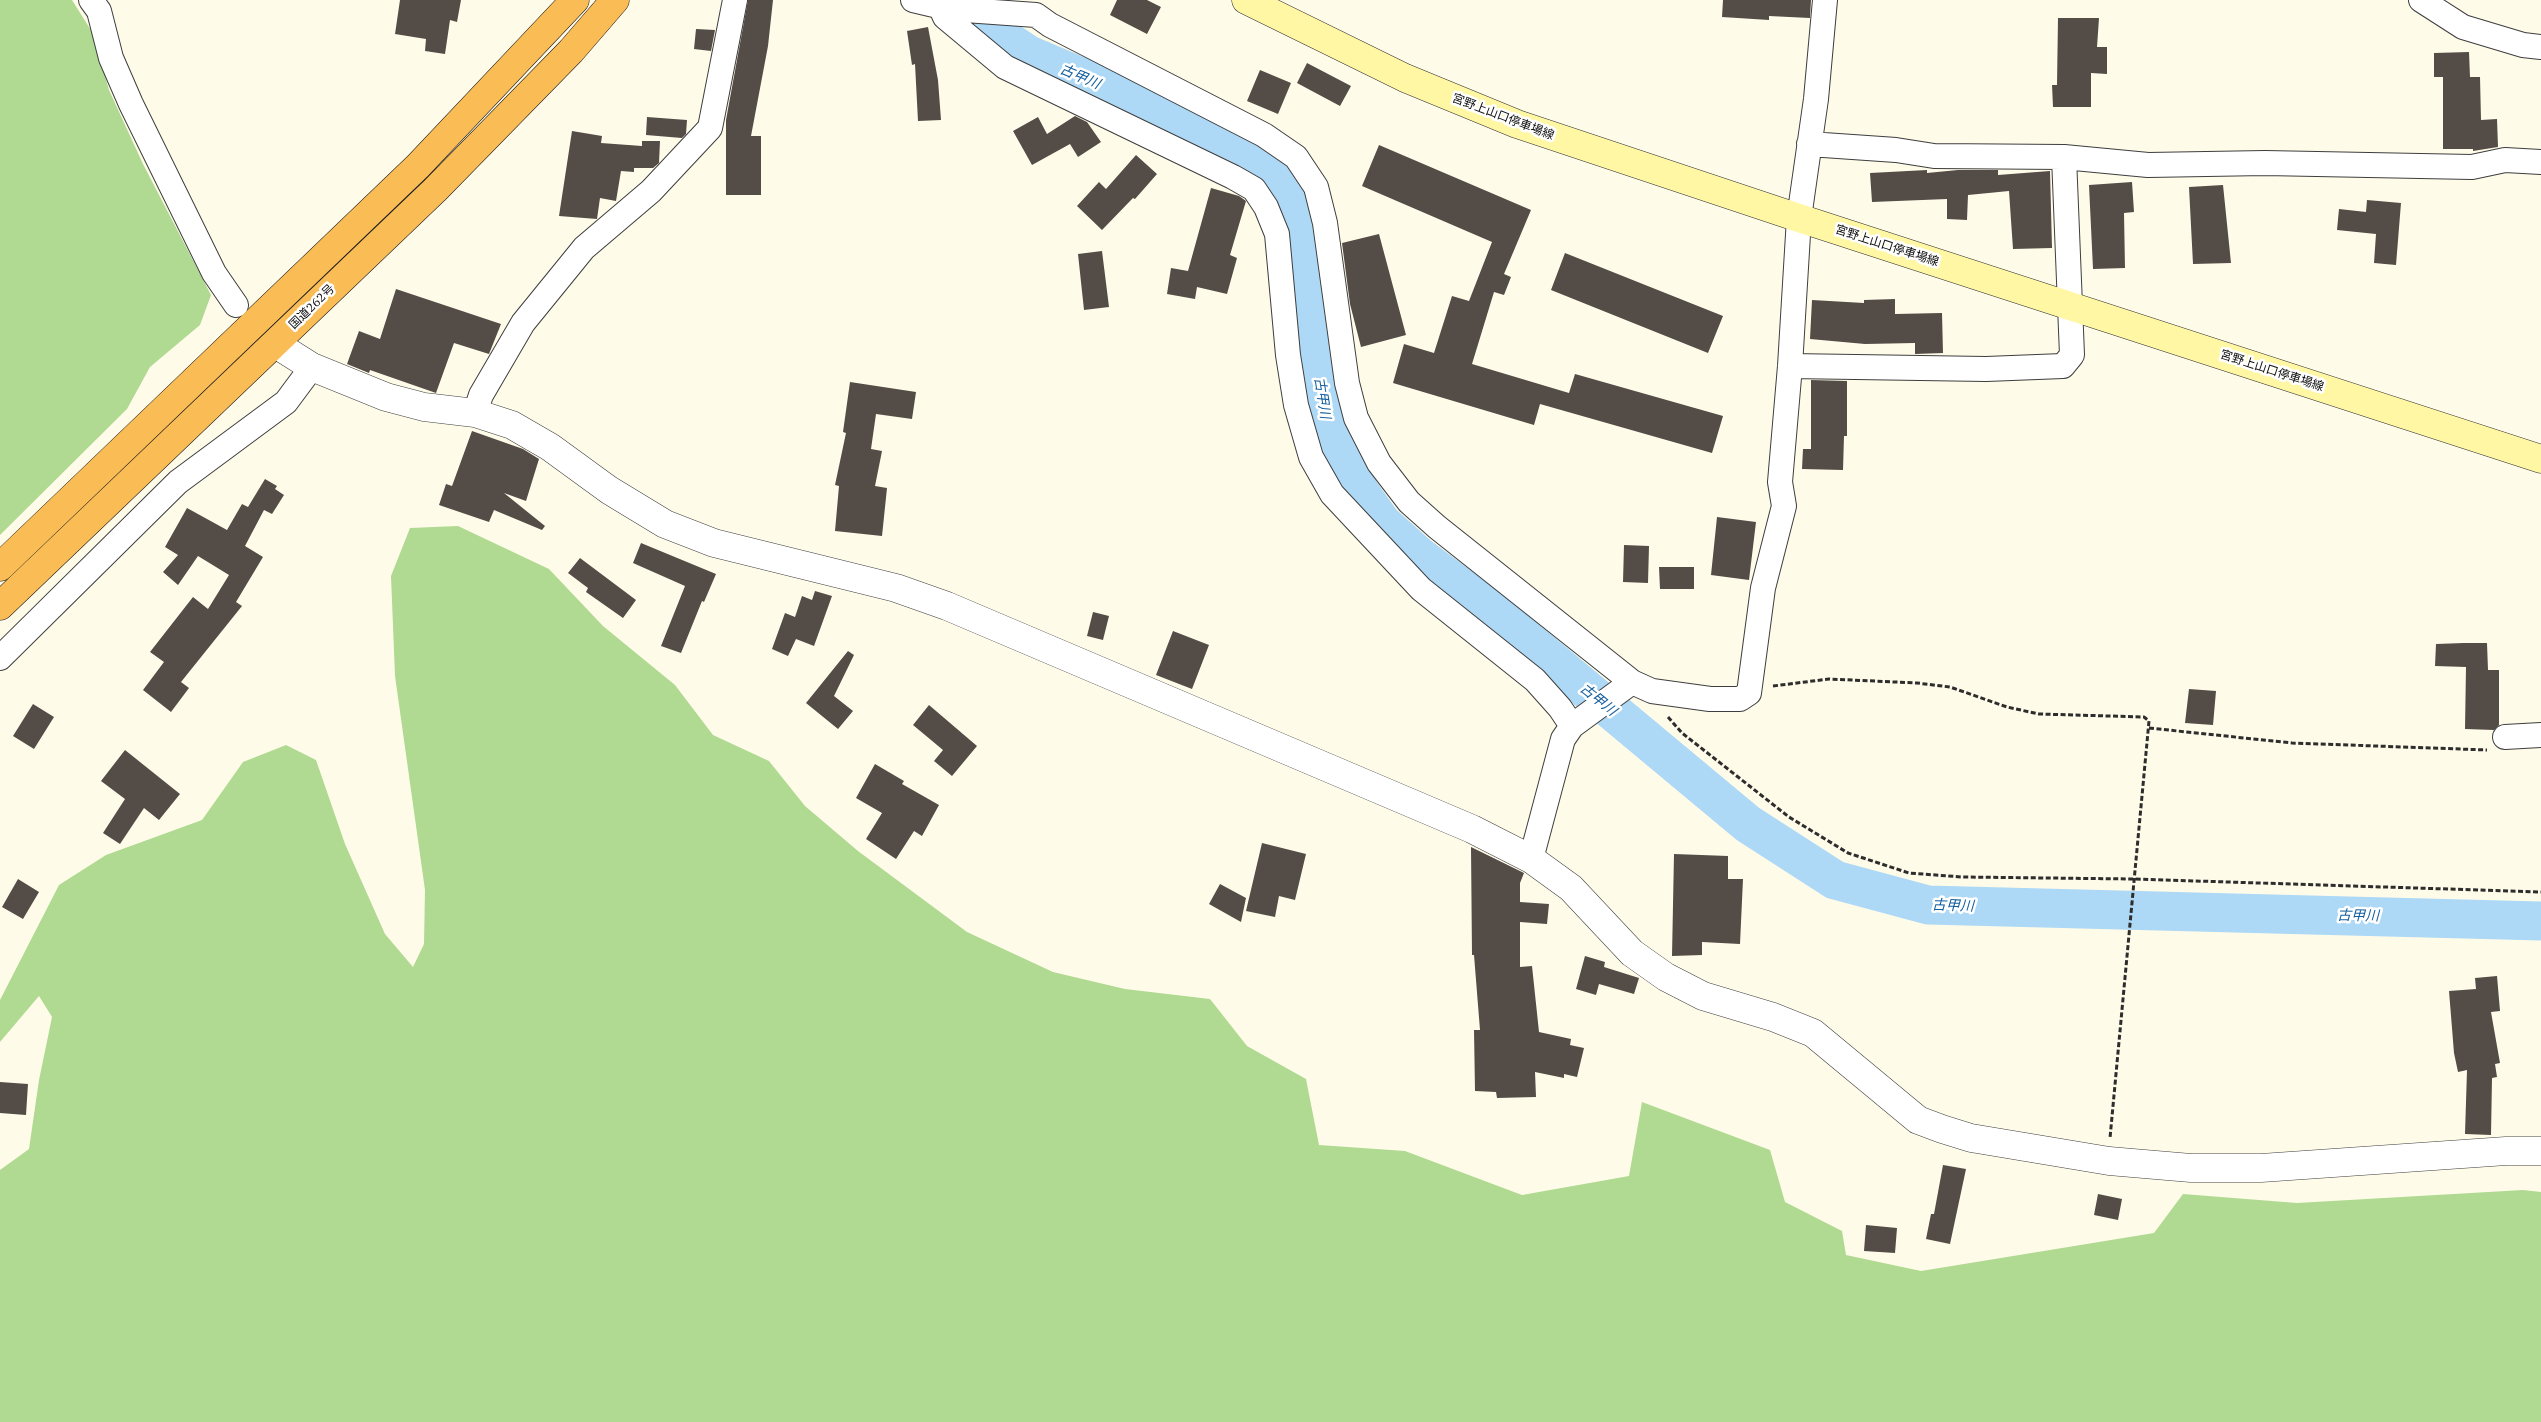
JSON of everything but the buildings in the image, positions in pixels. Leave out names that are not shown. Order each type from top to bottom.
[{"type":"highway","points":[[0,567],[418,166],[575,0]]},
{"type":"highway","name":"国道262号","points":[[0,606],[435,190],[571,52],[615,0]]},
{"type":"main road","name":"宮野上山口停車場線","points":[[1246,0],[1404,78],[1517,124],[1799,218],[2070,304],[2541,459]]},
{"type":"street","points":[[475,412],[481,395],[523,323],[584,248],[651,191],[710,128],[735,0]]},
{"type":"street","points":[[913,0],[946,7],[1036,15],[1264,135],[1296,157],[1316,187],[1325,223],[1347,383],[1356,418],[1379,463],[1409,502],[1636,687],[1710,699],[1740,699],[1749,693],[1764,588],[1784,506],[1780,482],[1790,366],[1799,218],[1825,0]]},
{"type":"street","points":[[2420,0],[2463,27],[2523,45],[2541,47]]},
{"type":"street","points":[[100,4],[111,58],[131,104],[214,273],[236,305]]},
{"type":"street","points":[[946,7],[945,17],[1005,67],[1233,177],[1254,189],[1266,207],[1277,234],[1288,355],[1296,405],[1311,457],[1332,494],[1421,589],[1535,680],[1560,708],[1580,721]]},
{"type":"street","points":[[1809,144],[1896,150],[1934,156],[2064,157],[2148,165],[2265,163],[2472,167],[2505,160],[2541,162]]},
{"type":"street","points":[[1790,366],[1966,369],[2063,366],[2072,355],[2064,157]]},
{"type":"street","points":[[285,350],[312,367],[386,397],[424,407],[475,412],[512,425],[550,447],[609,490],[665,524],[714,543],[896,588],[947,606],[1472,829],[1531,859],[1571,888],[1632,953],[1666,977],[1703,996],[1773,1017],[1813,1033],[1918,1120],[1971,1138],[2109,1161],[2191,1168],[2260,1168],[2506,1151],[2541,1152]]},
{"type":"street","points":[[0,658],[178,482],[286,402],[312,367]]},
{"type":"street","points":[[1531,859],[1563,740],[1580,721],[1636,687]]},
{"type":"street","points":[[2505,737],[2541,735]]},
{"type":"path","points":[[1749,685],[1764,687],[1829,679],[1917,683],[1950,687],[2007,707],[2039,714],[2144,717],[2149,721],[2110,1126],[2109,1161]]},
{"type":"path","points":[[1636,687],[1682,732],[1789,817],[1848,853],[1909,873],[1962,877],[2134,879],[2541,892]]},
{"type":"path","points":[[2149,728],[2292,743],[2503,751],[2505,737]]},
{"type":"green space","points":[[0,0],[72,0],[94,35],[109,90],[143,164],[211,295],[200,325],[150,367],[127,409],[0,535]]},
{"type":"green space","points":[[458,526],[549,569],[603,626],[675,685],[713,735],[769,761],[805,806],[858,851],[967,932],[1053,972],[1125,989],[1210,999],[1247,1046],[1306,1079],[1319,1145],[1405,1151],[1522,1195],[1629,1176],[1642,1102],[1770,1150],[1785,1202],[1842,1231],[1846,1255],[1921,1271],[2154,1233],[2183,1194],[2297,1203],[2523,1190],[2541,1192],[2541,1422],[0,1422],[0,1170],[29,1149],[39,1080],[52,1017],[39,996],[0,1042],[0,1000],[59,885],[106,855],[202,820],[243,762],[286,745],[316,760],[345,844],[385,934],[413,967],[424,944],[425,890],[395,676],[391,576],[410,528]]},
{"type":"waterway","name":"古甲川","points":[[969,0],[988,28],[1029,55],[1242,145],[1277,177],[1294,217],[1309,300],[1325,423],[1360,492],[1382,523],[1420,557],[1490,609],[1748,824],[1835,880],[1928,905],[2541,921]]}]
